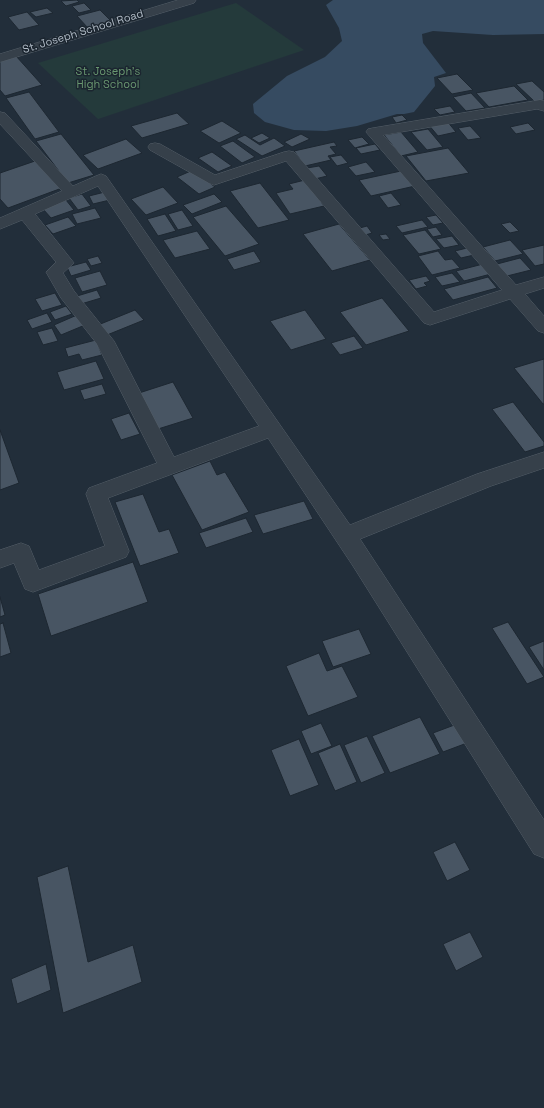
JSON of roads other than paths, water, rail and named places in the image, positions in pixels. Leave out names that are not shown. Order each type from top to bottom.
[{"type":"street","name":"St. Joseph School Road","points":[[0,58],[190,0]]},
{"type":"street","points":[[544,107],[540,104],[374,132],[544,327]]},
{"type":"street","points":[[0,116],[71,192]]},
{"type":"street","points":[[155,147],[214,180],[289,155],[430,319],[544,282]]},
{"type":"street","points":[[0,224],[100,179],[345,536],[544,844]]},
{"type":"street","points":[[25,213],[66,263],[54,272],[67,294],[105,341],[169,467]]},
{"type":"street","points":[[0,559],[21,552],[33,582],[118,551],[96,494],[271,428]]},
{"type":"street","points":[[345,536],[484,480],[544,460]]},
{"type":"water","points":[[333,0],[544,0],[544,34],[493,35],[433,31],[422,34],[423,43],[446,73],[434,77],[435,86],[414,112],[397,114],[357,126],[326,131],[294,130],[265,122],[254,113],[253,104],[287,76],[325,57],[342,41],[339,28],[326,5]]},
{"type":"park label","name":"St. Joseph's High School","points":[[108,78]]}]
